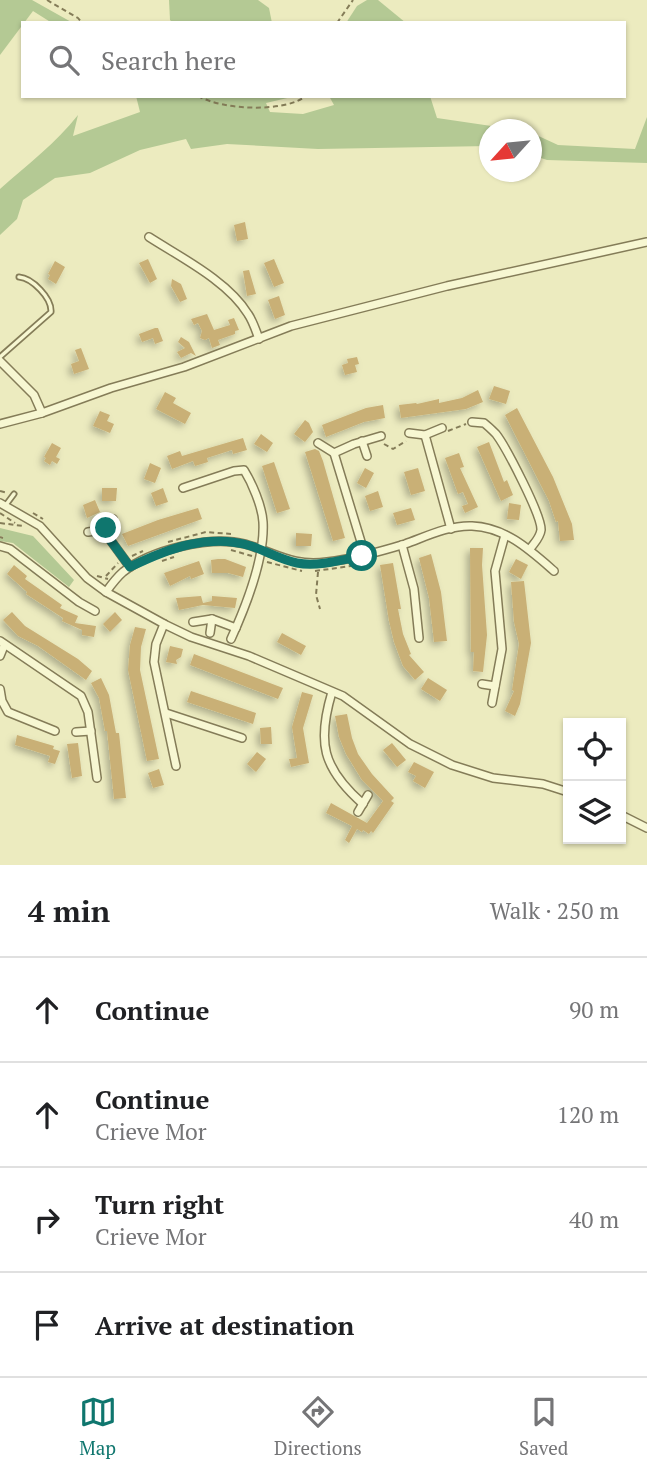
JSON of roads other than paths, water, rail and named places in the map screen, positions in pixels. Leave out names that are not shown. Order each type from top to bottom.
[{"type":"street","points":[[149,237],[232,294],[248,313],[259,339]]},
{"type":"street","points":[[0,424],[43,413],[111,388],[197,363],[291,326],[447,286],[647,242]]},
{"type":"street","points":[[0,359],[34,395],[43,413]]},
{"type":"street","points":[[472,422],[484,423],[496,435],[510,457],[537,515],[541,529],[530,549]]},
{"type":"street","points":[[409,433],[425,435],[442,428]]},
{"type":"street","points":[[425,435],[451,529]]},
{"type":"street","points":[[334,453],[381,436]]},
{"type":"street","points":[[362,442],[367,456]]},
{"type":"street","points":[[318,443],[334,453],[365,555]]},
{"type":"street","points":[[183,488],[244,470],[263,520],[261,549],[242,615],[231,639]]},
{"type":"street","points":[[2,507],[40,526],[87,578],[106,592],[164,624],[343,696],[410,744],[452,765],[493,778],[543,784],[563,790]]},
{"type":"street","points":[[88,532],[103,530],[113,519]]},
{"type":"street","points":[[106,592],[130,567],[175,548],[202,541],[242,543],[297,564],[324,563],[365,555],[451,529],[471,526],[499,531],[530,549],[554,571]]},
{"type":"street","points":[[103,530],[130,567]]},
{"type":"street","points":[[492,703],[502,649],[495,571],[505,535]]},
{"type":"street","points":[[1,540],[79,602],[95,611]]},
{"type":"street","points":[[402,545],[414,589],[419,638]]},
{"type":"street","points":[[192,622],[212,619],[236,628]]},
{"type":"street","points":[[210,633],[212,619]]},
{"type":"street","points":[[164,624],[156,643],[154,662],[176,766]]},
{"type":"street","points":[[0,656],[2,643],[81,696],[88,712],[97,778]]},
{"type":"street","points":[[482,684],[495,686]]},
{"type":"street","points":[[0,689],[8,712],[55,731]]},
{"type":"street","points":[[332,692],[324,720],[326,753],[338,776],[363,804]]},
{"type":"street","points":[[0,719],[8,712]]},
{"type":"street","points":[[166,713],[242,738]]},
{"type":"street","points":[[76,732],[91,731]]},
{"type":"street","points":[[358,812],[368,795]]},
{"type":"street","points":[[626,818],[647,828]]},
{"type":"lane","points":[[0,359],[51,312],[50,300],[26,278],[19,277]]},
{"type":"lane","points":[[2,507],[14,494]]}]
